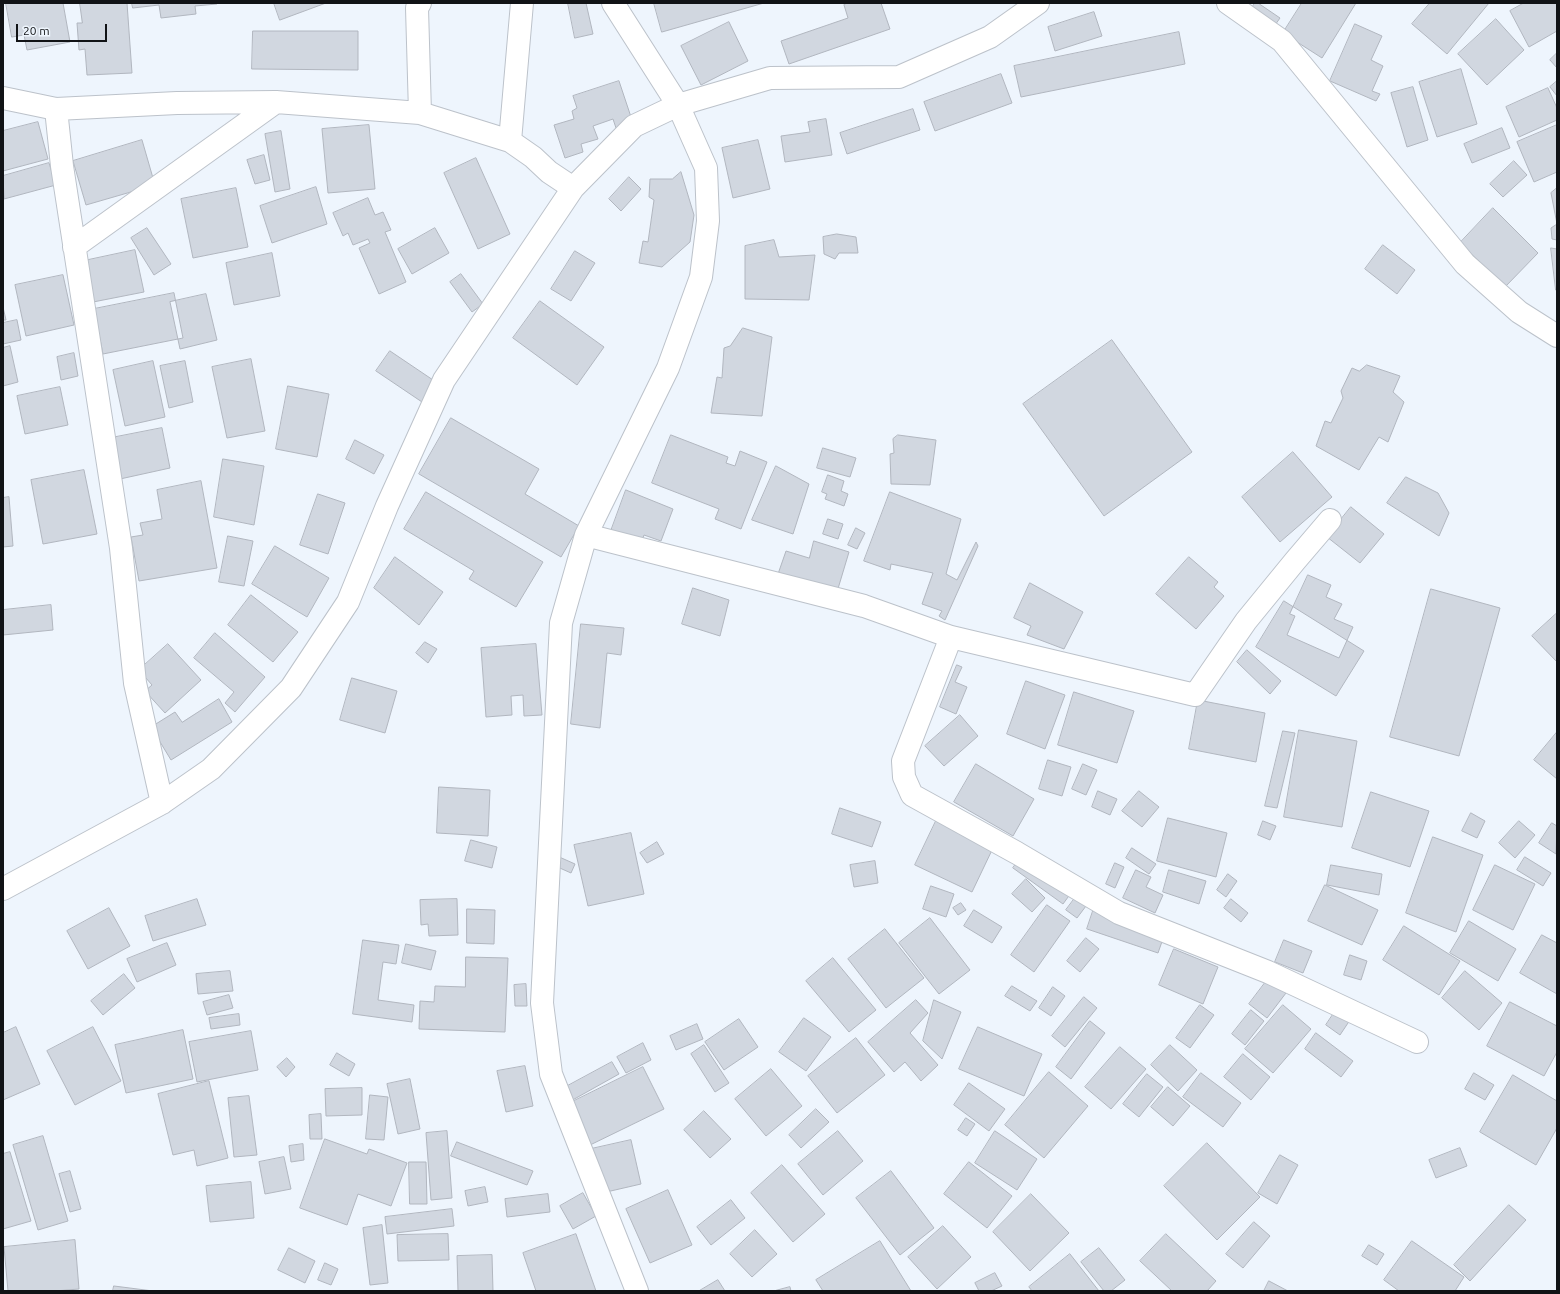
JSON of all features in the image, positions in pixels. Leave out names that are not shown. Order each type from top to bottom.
[{"type":"street","points":[[510,141],[522,3]]},
{"type":"street","points":[[613,3],[678,105],[706,168],[708,221],[701,277],[668,368],[586,535],[562,623],[542,1003],[551,1074],[637,1291]]},
{"type":"street","points":[[3,889],[162,803],[211,769],[291,688],[348,602],[387,506],[444,380],[572,188],[634,126],[678,105],[770,78],[898,77],[990,37],[1038,3]]},
{"type":"street","points":[[1228,3],[1282,41],[1465,264],[1519,312],[1557,336]]},
{"type":"street","points":[[418,5],[420,113]]},
{"type":"street","points":[[3,98],[56,109],[177,103],[276,102],[420,113],[510,141],[572,188]]},
{"type":"street","points":[[74,247],[276,102]]},
{"type":"street","points":[[56,109],[62,166],[121,548],[135,683],[162,803]]},
{"type":"street","points":[[586,535],[864,606],[951,637],[1195,694],[1246,621],[1330,520]]},
{"type":"street","points":[[951,637],[903,761],[904,777],[912,795],[1017,853],[1119,913],[1268,972],[1418,1042]]},
{"type":"building","points":[[6,3],[63,3],[70,42],[27,50],[24,35],[12,37]]},
{"type":"building","points":[[80,3],[127,3],[132,73],[87,75],[85,49],[79,50],[77,23],[82,23]]},
{"type":"building","points":[[132,3],[217,4],[195,6],[196,14],[161,18],[159,5],[133,8]]},
{"type":"building","points":[[274,3],[326,3],[280,20]]},
{"type":"building","points":[[568,3],[586,3],[593,34],[575,38]]},
{"type":"building","points":[[654,3],[764,3],[662,32]]},
{"type":"building","points":[[848,3],[881,3],[890,29],[789,64],[781,41],[848,18],[844,5]]},
{"type":"building","points":[[1255,3],[1258,3],[1280,18],[1273,28],[1250,11]]},
{"type":"building","points":[[1302,3],[1356,3],[1322,58],[1283,33]]},
{"type":"building","points":[[1430,3],[1489,3],[1447,54],[1412,24]]},
{"type":"building","points":[[1524,3],[1557,3],[1557,31],[1529,47],[1510,11]]},
{"type":"building","points":[[1094,12],[1102,36],[1055,51],[1048,27]]},
{"type":"building","points":[[1496,19],[1524,50],[1487,85],[1458,54]]},
{"type":"building","points":[[729,22],[748,61],[701,85],[681,46]]},
{"type":"building","points":[[1355,24],[1382,36],[1371,60],[1383,66],[1372,91],[1380,94],[1376,101],[1330,81]]},
{"type":"building","points":[[253,31],[358,31],[358,70],[252,69]]},
{"type":"building","points":[[1179,32],[1185,64],[1021,97],[1014,66]]},
{"type":"building","points":[[1557,53],[1557,68],[1550,60]]},
{"type":"building","points":[[1461,69],[1477,124],[1437,137],[1419,82]]},
{"type":"building","points":[[1001,74],[1012,103],[935,131],[924,102]]},
{"type":"building","points":[[619,81],[633,123],[616,128],[613,119],[593,126],[598,139],[581,144],[583,152],[565,158],[554,125],[574,119],[572,111],[577,108],[573,96]]},
{"type":"building","points":[[1557,81],[1557,96],[1550,87]]},
{"type":"building","points":[[1413,87],[1428,140],[1407,147],[1391,93]]},
{"type":"building","points":[[1548,88],[1557,108],[1557,120],[1519,137],[1506,107]]},
{"type":"building","points":[[913,109],[920,130],[847,154],[840,133]]},
{"type":"building","points":[[826,119],[832,155],[785,162],[781,136],[810,132],[808,122]]},
{"type":"building","points":[[38,122],[48,159],[3,171],[3,131]]},
{"type":"building","points":[[369,125],[375,189],[328,193],[322,129]]},
{"type":"building","points":[[1557,125],[1557,172],[1534,182],[1517,142]]},
{"type":"building","points":[[1502,128],[1510,148],[1472,163],[1464,144]]},
{"type":"building","points":[[281,131],[290,189],[275,192],[265,134]]},
{"type":"building","points":[[142,140],[155,185],[86,205],[73,161]]},
{"type":"building","points":[[758,140],[770,189],[733,198],[722,148]]},
{"type":"building","points":[[264,155],[270,180],[255,184],[247,160]]},
{"type":"building","points":[[476,158],[510,234],[478,249],[444,173]]},
{"type":"building","points":[[1514,161],[1527,175],[1503,197],[1490,184]]},
{"type":"building","points":[[49,163],[56,185],[4,199],[3,176]]},
{"type":"building","points":[[681,172],[694,215],[690,242],[662,267],[639,263],[643,241],[648,242],[654,200],[649,197],[650,179],[672,179]]},
{"type":"building","points":[[629,177],[641,189],[621,211],[609,199]]},
{"type":"building","points":[[316,187],[327,224],[272,243],[260,206]]},
{"type":"building","points":[[236,188],[248,247],[193,258],[181,199]]},
{"type":"building","points":[[1557,188],[1557,224],[1551,193]]},
{"type":"building","points":[[368,198],[375,215],[383,212],[391,230],[385,232],[406,282],[379,294],[359,248],[370,243],[368,239],[353,245],[348,233],[343,236],[333,213]]},
{"type":"building","points":[[1493,208],[1538,253],[1505,287],[1460,243]]},
{"type":"building","points":[[1557,224],[1557,240],[1552,239],[1551,228]]},
{"type":"building","points":[[147,228],[171,264],[154,275],[131,238]]},
{"type":"building","points":[[435,228],[449,253],[412,274],[398,249]]},
{"type":"building","points":[[837,234],[856,237],[858,253],[839,253],[835,259],[824,254],[823,237]]},
{"type":"building","points":[[774,240],[779,257],[815,255],[809,300],[745,299],[745,246]]},
{"type":"building","points":[[1383,245],[1415,270],[1397,294],[1365,269]]},
{"type":"building","points":[[1551,248],[1557,249],[1557,290],[1556,290]]},
{"type":"building","points":[[135,250],[144,292],[88,303],[79,262]]},
{"type":"building","points":[[575,251],[595,263],[571,301],[551,289]]},
{"type":"building","points":[[272,253],[280,296],[234,305],[226,263]]},
{"type":"building","points":[[461,274],[483,304],[472,312],[450,282]]},
{"type":"building","points":[[63,275],[74,325],[26,336],[15,285]]},
{"type":"building","points":[[174,293],[183,338],[103,354],[94,309]]},
{"type":"building","points":[[206,294],[217,340],[180,349],[170,302]]},
{"type":"building","points":[[540,301],[604,347],[577,385],[513,338]]},
{"type":"building","points":[[3,307],[6,320],[3,320]]},
{"type":"building","points":[[17,320],[21,340],[3,344],[3,323]]},
{"type":"building","points":[[743,328],[772,337],[762,416],[711,413],[717,377],[722,378],[724,348],[730,346]]},
{"type":"building","points":[[1112,340],[1192,452],[1104,516],[1023,404]]},
{"type":"building","points":[[10,346],[18,382],[3,386],[3,348]]},
{"type":"building","points":[[390,351],[436,382],[422,402],[376,371]]},
{"type":"building","points":[[74,353],[78,376],[61,380],[57,357]]},
{"type":"building","points":[[251,359],[265,431],[227,438],[212,367]]},
{"type":"building","points":[[153,361],[165,417],[125,426],[113,370]]},
{"type":"building","points":[[185,361],[193,402],[169,408],[160,366]]},
{"type":"building","points":[[1367,365],[1400,376],[1393,392],[1404,402],[1388,442],[1379,437],[1359,470],[1316,446],[1325,421],[1331,423],[1343,398],[1341,391],[1352,368],[1359,371]]},
{"type":"building","points":[[288,386],[329,394],[317,457],[276,449]]},
{"type":"building","points":[[60,387],[68,425],[25,434],[17,396]]},
{"type":"building","points":[[451,418],[539,469],[525,494],[579,526],[561,557],[419,474]]},
{"type":"building","points":[[162,428],[170,468],[120,479],[111,438]]},
{"type":"building","points":[[671,435],[728,457],[726,463],[735,466],[740,451],[767,462],[741,529],[715,519],[719,509],[652,483]]},
{"type":"building","points":[[898,435],[936,440],[930,485],[891,484],[890,454],[894,453],[893,439]]},
{"type":"building","points":[[355,440],[384,455],[374,474],[346,459]]},
{"type":"building","points":[[823,448],[856,458],[850,477],[817,468]]},
{"type":"building","points":[[1293,452],[1332,497],[1280,542],[1242,497]]},
{"type":"building","points":[[223,459],[264,466],[254,525],[214,517]]},
{"type":"building","points":[[776,466],[809,484],[793,534],[752,520]]},
{"type":"building","points":[[84,470],[97,534],[43,544],[31,480]]},
{"type":"building","points":[[828,475],[844,481],[841,491],[848,494],[844,506],[825,499],[827,494],[822,492]]},
{"type":"building","points":[[1406,477],[1438,493],[1449,513],[1439,536],[1387,503]]},
{"type":"building","points":[[201,481],[217,568],[139,581],[131,537],[143,535],[140,523],[162,519],[157,490]]},
{"type":"building","points":[[626,490],[673,509],[661,541],[644,535],[641,543],[611,531]]},
{"type":"building","points":[[426,492],[543,562],[516,607],[469,579],[474,571],[404,529]]},
{"type":"building","points":[[890,492],[961,519],[946,574],[957,580],[976,542],[978,546],[945,620],[939,616],[942,611],[922,604],[933,573],[891,564],[890,570],[864,561]]},
{"type":"building","points":[[318,494],[345,503],[328,554],[300,545]]},
{"type":"building","points":[[9,497],[13,546],[3,547],[3,498]]},
{"type":"building","points":[[1351,507],[1384,534],[1360,563],[1327,537]]},
{"type":"building","points":[[828,519],[843,524],[838,539],[823,534]]},
{"type":"building","points":[[856,528],[865,533],[857,549],[848,545]]},
{"type":"building","points":[[228,536],[253,541],[244,586],[219,582]]},
{"type":"building","points":[[814,541],[849,552],[837,592],[778,574],[786,551],[809,558]]},
{"type":"building","points":[[275,546],[329,578],[307,617],[252,584]]},
{"type":"building","points":[[395,557],[443,592],[419,625],[374,588]]},
{"type":"building","points":[[1189,557],[1218,582],[1214,587],[1224,596],[1196,629],[1156,594]]},
{"type":"building","points":[[1308,575],[1331,585],[1326,597],[1342,604],[1334,619],[1353,627],[1339,658],[1287,635],[1295,616],[1290,614]]},
{"type":"building","points":[[1030,583],[1083,612],[1064,649],[1027,635],[1031,626],[1014,618]]},
{"type":"building","points":[[693,588],[729,600],[720,636],[682,624]]},
{"type":"building","points":[[1431,589],[1500,608],[1459,756],[1390,737]]},
{"type":"building","points":[[251,595],[298,632],[273,662],[228,625]]},
{"type":"building","points":[[1284,601],[1364,651],[1336,696],[1256,647]]},
{"type":"building","points":[[51,605],[53,630],[3,635],[3,610]]},
{"type":"building","points":[[1557,613],[1557,662],[1532,636]]},
{"type":"building","points":[[581,624],[624,628],[621,655],[607,653],[600,728],[571,724]]},
{"type":"building","points":[[215,633],[265,677],[235,712],[225,703],[234,692],[194,658]]},
{"type":"building","points":[[425,642],[437,649],[428,663],[416,653]]},
{"type":"building","points":[[168,644],[201,680],[165,713],[145,691],[152,685],[139,670]]},
{"type":"building","points":[[536,644],[542,715],[524,716],[523,695],[511,696],[512,715],[486,717],[481,648]]},
{"type":"building","points":[[1247,650],[1281,681],[1270,694],[1237,662]]},
{"type":"building","points":[[957,665],[962,667],[955,682],[967,687],[956,714],[940,707]]},
{"type":"building","points":[[352,678],[397,691],[385,733],[340,720]]},
{"type":"building","points":[[1026,681],[1065,695],[1045,749],[1007,734]]},
{"type":"building","points":[[1074,692],[1134,711],[1117,763],[1058,745]]},
{"type":"building","points":[[219,699],[232,722],[171,760],[151,727],[175,712],[182,722]]},
{"type":"building","points":[[1198,700],[1265,713],[1256,762],[1189,749]]},
{"type":"building","points":[[960,715],[978,736],[944,766],[925,746]]},
{"type":"building","points":[[1299,730],[1357,741],[1342,827],[1284,817]]},
{"type":"building","points":[[1283,731],[1295,733],[1277,808],[1265,806]]},
{"type":"building","points":[[1557,732],[1557,779],[1534,760]]},
{"type":"building","points":[[1048,760],[1071,767],[1062,796],[1039,789]]},
{"type":"building","points":[[976,764],[1034,799],[1013,836],[954,802]]},
{"type":"building","points":[[1083,764],[1097,770],[1086,795],[1072,789]]},
{"type":"building","points":[[439,787],[490,790],[488,836],[437,833]]},
{"type":"building","points":[[1098,791],[1117,799],[1110,815],[1092,807]]},
{"type":"building","points":[[1139,791],[1159,807],[1142,827],[1122,811]]},
{"type":"building","points":[[1371,792],[1429,811],[1410,867],[1352,848]]},
{"type":"building","points":[[840,808],[881,822],[872,847],[832,834]]},
{"type":"building","points":[[1471,813],[1485,821],[1477,838],[1462,831]]},
{"type":"building","points":[[1168,818],[1227,833],[1216,877],[1157,861]]},
{"type":"building","points":[[936,821],[993,848],[972,892],[915,865]]},
{"type":"building","points":[[1263,821],[1276,826],[1270,840],[1258,835]]},
{"type":"building","points":[[1519,821],[1535,835],[1515,858],[1499,843]]},
{"type":"building","points":[[1552,823],[1557,826],[1556,854],[1539,843]]},
{"type":"building","points":[[631,833],[644,894],[588,906],[574,845]]},
{"type":"building","points":[[1433,837],[1483,855],[1456,932],[1406,913]]},
{"type":"building","points":[[471,840],[497,847],[492,868],[465,861]]},
{"type":"building","points":[[657,842],[664,854],[647,863],[640,853]]},
{"type":"building","points":[[1132,848],[1156,864],[1149,874],[1126,858]]},
{"type":"building","points":[[557,856],[575,864],[571,873],[553,865]]},
{"type":"building","points":[[1021,857],[1071,893],[1063,904],[1013,868]]},
{"type":"building","points":[[1525,857],[1551,873],[1543,886],[1517,870]]},
{"type":"building","points":[[875,861],[878,883],[854,887],[850,865]]},
{"type":"building","points":[[1115,863],[1124,867],[1115,888],[1106,884]]},
{"type":"building","points":[[1331,865],[1382,874],[1379,895],[1327,885]]},
{"type":"building","points":[[1495,865],[1535,884],[1513,930],[1473,910]]},
{"type":"building","points":[[1136,870],[1151,877],[1146,887],[1163,895],[1155,913],[1123,898]]},
{"type":"building","points":[[1169,870],[1206,881],[1199,904],[1163,892]]},
{"type":"building","points":[[1228,874],[1237,881],[1226,897],[1217,890]]},
{"type":"building","points":[[1026,879],[1045,898],[1032,912],[1012,894]]},
{"type":"building","points":[[1325,885],[1378,910],[1362,945],[1308,921]]},
{"type":"building","points":[[931,886],[954,894],[946,917],[923,909]]},
{"type":"building","points":[[1078,894],[1089,902],[1077,918],[1066,910]]},
{"type":"building","points":[[197,899],[206,925],[153,941],[145,916]]},
{"type":"building","points":[[457,899],[458,935],[429,936],[428,924],[421,925],[420,900]]},
{"type":"building","points":[[1231,899],[1248,913],[1241,922],[1224,908]]},
{"type":"building","points":[[961,903],[966,910],[958,915],[953,908]]},
{"type":"building","points":[[1047,905],[1070,921],[1034,972],[1011,955]]},
{"type":"building","points":[[109,908],[130,946],[88,969],[67,931]]},
{"type":"building","points":[[1094,908],[1165,933],[1158,953],[1087,929]]},
{"type":"building","points":[[467,909],[495,910],[494,944],[467,943]]},
{"type":"building","points":[[974,910],[1002,927],[992,943],[964,926]]},
{"type":"building","points":[[930,918],[970,970],[939,994],[899,943]]},
{"type":"building","points":[[1469,921],[1516,949],[1498,981],[1450,953]]},
{"type":"building","points":[[1404,926],[1460,961],[1439,995],[1383,960]]},
{"type":"building","points":[[885,929],[924,978],[886,1008],[848,959]]},
{"type":"building","points":[[1542,935],[1557,943],[1557,994],[1520,973]]},
{"type":"building","points":[[1086,938],[1099,949],[1080,972],[1067,961]]},
{"type":"building","points":[[363,940],[399,945],[396,964],[383,962],[378,1000],[414,1005],[412,1022],[353,1014]]},
{"type":"building","points":[[1284,940],[1312,951],[1303,973],[1275,962]]},
{"type":"building","points":[[167,943],[176,965],[137,982],[127,959]]},
{"type":"building","points":[[406,944],[436,951],[431,970],[402,963]]},
{"type":"building","points":[[1174,949],[1218,967],[1203,1004],[1159,985]]},
{"type":"building","points":[[1350,955],[1367,961],[1361,980],[1344,975]]},
{"type":"building","points":[[466,957],[508,958],[505,1032],[419,1029],[420,1001],[434,1002],[435,986],[465,987]]},
{"type":"building","points":[[833,958],[876,1010],[849,1032],[806,981]]},
{"type":"building","points":[[230,971],[233,991],[198,994],[196,974]]},
{"type":"building","points":[[1465,971],[1502,1003],[1479,1030],[1442,998]]},
{"type":"building","points":[[124,974],[135,988],[103,1015],[91,1001]]},
{"type":"building","points":[[1268,979],[1286,993],[1267,1018],[1249,1004]]},
{"type":"building","points":[[526,984],[527,1006],[515,1006],[514,985]]},
{"type":"building","points":[[1012,986],[1037,1001],[1030,1011],[1005,996]]},
{"type":"building","points":[[1053,987],[1065,996],[1051,1016],[1039,1008]]},
{"type":"building","points":[[229,995],[233,1008],[207,1015],[203,1002]]},
{"type":"building","points":[[1084,997],[1097,1008],[1065,1047],[1052,1036]]},
{"type":"building","points":[[916,1000],[928,1013],[910,1033],[938,1065],[921,1081],[905,1062],[894,1072],[868,1042]]},
{"type":"building","points":[[934,1000],[961,1012],[942,1059],[923,1041]]},
{"type":"building","points":[[1510,1002],[1557,1026],[1557,1052],[1544,1076],[1487,1046]]},
{"type":"building","points":[[1200,1005],[1214,1015],[1190,1048],[1176,1038]]},
{"type":"building","points":[[1283,1005],[1311,1029],[1273,1073],[1245,1049]]},
{"type":"building","points":[[1338,1007],[1352,1017],[1340,1035],[1326,1025]]},
{"type":"building","points":[[1251,1010],[1264,1021],[1245,1045],[1232,1034]]},
{"type":"building","points":[[239,1014],[240,1025],[211,1029],[209,1018]]},
{"type":"building","points":[[804,1018],[831,1037],[806,1071],[779,1052]]},
{"type":"building","points":[[739,1019],[758,1047],[724,1070],[705,1042]]},
{"type":"building","points":[[1090,1021],[1105,1033],[1071,1079],[1056,1067]]},
{"type":"building","points":[[697,1024],[703,1039],[676,1050],[670,1036]]},
{"type":"building","points":[[16,1027],[40,1084],[3,1100],[3,1033]]},
{"type":"building","points":[[93,1027],[121,1081],[75,1105],[47,1051]]},
{"type":"building","points":[[978,1027],[1042,1054],[1024,1096],[959,1069]]},
{"type":"building","points":[[183,1030],[193,1079],[126,1093],[115,1045]]},
{"type":"building","points":[[251,1031],[258,1070],[197,1082],[189,1042]]},
{"type":"building","points":[[1316,1033],[1353,1061],[1341,1077],[1305,1049]]},
{"type":"building","points":[[856,1038],[885,1075],[837,1113],[808,1076]]},
{"type":"building","points":[[643,1043],[651,1060],[626,1073],[617,1057]]},
{"type":"building","points":[[704,1045],[729,1083],[715,1092],[691,1054]]},
{"type":"building","points":[[1170,1045],[1197,1070],[1178,1091],[1151,1065]]},
{"type":"building","points":[[1120,1047],[1146,1069],[1111,1109],[1085,1087]]},
{"type":"building","points":[[337,1053],[355,1064],[349,1076],[330,1065]]},
{"type":"building","points":[[1243,1054],[1270,1077],[1251,1100],[1224,1077]]},
{"type":"building","points":[[287,1058],[295,1067],[286,1077],[277,1067]]},
{"type":"building","points":[[612,1062],[619,1074],[569,1102],[562,1089]]},
{"type":"building","points":[[525,1066],[533,1106],[506,1112],[497,1071]]},
{"type":"building","points":[[643,1067],[664,1109],[588,1146],[568,1104]]},
{"type":"building","points":[[771,1069],[802,1106],[766,1136],[735,1099]]},
{"type":"building","points":[[1049,1072],[1088,1106],[1044,1158],[1005,1125]]},
{"type":"building","points":[[1201,1073],[1241,1103],[1223,1127],[1183,1097]]},
{"type":"building","points":[[1474,1073],[1494,1085],[1485,1100],[1465,1089]]},
{"type":"building","points":[[1147,1074],[1163,1087],[1139,1117],[1123,1104]]},
{"type":"building","points":[[1513,1075],[1557,1101],[1557,1128],[1536,1165],[1480,1132]]},
{"type":"building","points":[[410,1079],[420,1129],[398,1134],[387,1084]]},
{"type":"building","points":[[209,1081],[228,1158],[197,1166],[194,1150],[173,1155],[158,1094]]},
{"type":"building","points":[[969,1083],[1005,1109],[989,1131],[954,1105]]},
{"type":"building","points":[[1168,1087],[1190,1106],[1173,1126],[1151,1107]]},
{"type":"building","points":[[362,1088],[362,1115],[326,1116],[325,1089]]},
{"type":"building","points":[[370,1095],[388,1097],[384,1140],[366,1139]]},
{"type":"building","points":[[249,1096],[257,1155],[234,1157],[228,1098]]},
{"type":"building","points":[[816,1109],[829,1122],[801,1148],[789,1135]]},
{"type":"building","points":[[704,1111],[731,1139],[710,1158],[684,1130]]},
{"type":"building","points":[[321,1114],[322,1139],[310,1139],[309,1115]]},
{"type":"building","points":[[966,1118],[975,1124],[967,1136],[958,1130]]},
{"type":"building","points":[[447,1131],[452,1198],[431,1200],[426,1133]]},
{"type":"building","points":[[838,1131],[863,1161],[823,1195],[798,1164]]},
{"type":"building","points":[[995,1131],[1037,1159],[1017,1190],[975,1163]]},
{"type":"building","points":[[43,1136],[68,1221],[38,1230],[13,1145]]},
{"type":"building","points":[[325,1139],[367,1154],[369,1149],[407,1163],[391,1206],[358,1194],[347,1225],[300,1208]]},
{"type":"building","points":[[631,1140],[641,1184],[602,1193],[591,1149]]},
{"type":"building","points":[[457,1142],[533,1171],[527,1185],[451,1156]]},
{"type":"building","points":[[1207,1143],[1260,1197],[1217,1240],[1164,1186]]},
{"type":"building","points":[[303,1144],[304,1160],[291,1162],[289,1146]]},
{"type":"building","points":[[1460,1148],[1467,1166],[1436,1178],[1429,1160]]},
{"type":"building","points":[[10,1152],[31,1221],[3,1229],[3,1154]]},
{"type":"building","points":[[1280,1155],[1298,1165],[1277,1204],[1258,1193]]},
{"type":"building","points":[[284,1157],[291,1189],[265,1194],[259,1162]]},
{"type":"building","points":[[409,1162],[426,1162],[427,1204],[410,1204]]},
{"type":"building","points":[[969,1162],[1012,1196],[987,1228],[944,1194]]},
{"type":"building","points":[[782,1165],[825,1214],[793,1242],[751,1193]]},
{"type":"building","points":[[70,1171],[81,1209],[70,1212],[59,1174]]},
{"type":"building","points":[[891,1171],[934,1228],[900,1255],[856,1198]]},
{"type":"building","points":[[251,1182],[254,1218],[210,1222],[206,1186]]},
{"type":"building","points":[[485,1187],[488,1202],[468,1206],[465,1191]]},
{"type":"building","points":[[668,1190],[692,1245],[650,1263],[626,1209]]},
{"type":"building","points":[[583,1193],[596,1216],[573,1229],[560,1206]]},
{"type":"building","points":[[548,1194],[550,1212],[507,1217],[505,1199]]},
{"type":"building","points":[[1031,1194],[1069,1233],[1030,1271],[993,1232]]},
{"type":"building","points":[[731,1200],[745,1218],[711,1245],[697,1227]]},
{"type":"building","points":[[1509,1205],[1526,1220],[1470,1281],[1454,1265]]},
{"type":"building","points":[[452,1209],[454,1226],[387,1234],[385,1217]]},
{"type":"building","points":[[1254,1222],[1270,1236],[1243,1268],[1226,1254]]},
{"type":"building","points":[[382,1225],[388,1283],[370,1285],[363,1228]]},
{"type":"building","points":[[943,1226],[971,1257],[937,1289],[908,1257]]},
{"type":"building","points":[[755,1230],[777,1254],[752,1277],[730,1254]]},
{"type":"building","points":[[448,1234],[449,1260],[398,1261],[397,1235]]},
{"type":"building","points":[[576,1234],[596,1291],[536,1291],[523,1253]]},
{"type":"building","points":[[1166,1234],[1216,1281],[1207,1291],[1172,1291],[1140,1261]]},
{"type":"building","points":[[75,1240],[79,1289],[55,1291],[8,1291],[4,1247]]},
{"type":"building","points":[[880,1241],[911,1291],[823,1291],[816,1280]]},
{"type":"building","points":[[1412,1241],[1464,1277],[1455,1291],[1399,1291],[1384,1280]]},
{"type":"building","points":[[1369,1245],[1384,1254],[1377,1265],[1362,1256]]},
{"type":"building","points":[[289,1248],[315,1261],[305,1283],[278,1270]]},
{"type":"building","points":[[1099,1248],[1125,1280],[1111,1291],[1104,1291],[1081,1262]]},
{"type":"building","points":[[1070,1254],[1099,1291],[1032,1291],[1029,1287]]},
{"type":"building","points":[[492,1255],[493,1291],[458,1291],[457,1256]]},
{"type":"building","points":[[325,1263],[338,1269],[331,1285],[318,1280]]},
{"type":"building","points":[[995,1273],[1002,1286],[991,1291],[979,1291],[975,1283]]},
{"type":"building","points":[[718,1280],[725,1291],[699,1291]]},
{"type":"building","points":[[1269,1281],[1288,1291],[1264,1291]]},
{"type":"building","points":[[114,1286],[153,1291],[113,1291]]},
{"type":"building","points":[[790,1287],[791,1291],[774,1291]]}]
